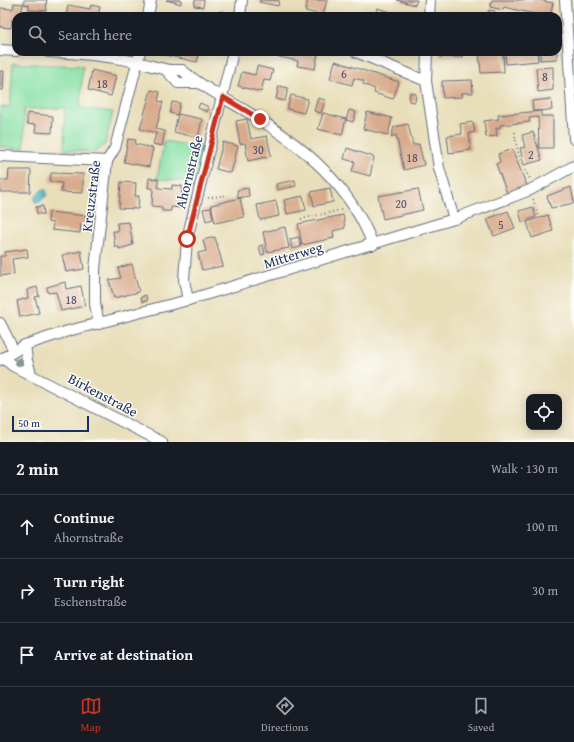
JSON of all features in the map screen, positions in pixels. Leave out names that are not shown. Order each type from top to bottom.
[{"type":"street","points":[[149,12],[151,0]]},
{"type":"street","points":[[242,0],[243,12]]},
{"type":"street","points":[[429,12],[430,0]]},
{"type":"street","points":[[565,0],[571,53],[574,139]]},
{"type":"street","points":[[0,50],[12,51]]},
{"type":"street","points":[[89,56],[110,58],[139,57],[167,71],[182,70],[197,83],[270,126],[312,157],[345,192],[360,216],[373,245]]},
{"type":"street","name":"Ahornstraße","points":[[188,300],[184,280],[187,239],[232,56]]},
{"type":"street","points":[[366,56],[426,81]]},
{"type":"street","points":[[427,56],[426,81],[439,168],[446,197],[454,219]]},
{"type":"street","name":"Kreuzstraße","points":[[99,324],[95,304],[96,269],[107,162],[115,148],[139,57]]},
{"type":"street","points":[[0,156],[107,162]]},
{"type":"street","name":"Mitterweg","points":[[1,359],[14,350],[25,345],[188,300],[373,245],[454,219],[533,188],[574,166]]},
{"type":"street","points":[[0,323],[14,350]]},
{"type":"street","points":[[25,345],[31,374]]},
{"type":"street","name":"Birkenstraße","points":[[1,359],[162,442]]},
{"type":"path","points":[[515,132],[516,148],[524,170],[533,188],[538,215]]},
{"type":"path","points":[[196,201],[228,195]]},
{"type":"path","points":[[301,219],[341,210],[350,217],[360,216]]},
{"type":"green space","points":[[13,63],[83,66],[80,108],[113,112],[105,145],[95,152],[64,150],[65,108],[24,109],[24,149],[0,147],[0,107],[10,107]]},
{"type":"green space","points":[[164,141],[204,148],[197,182],[157,179]]},
{"type":"water","points":[[43,189],[46,190],[47,195],[40,202],[35,202],[35,197]]},
{"type":"building","points":[[24,0],[47,0],[46,11],[29,10],[29,5],[24,4]]},
{"type":"building","points":[[166,0],[181,0],[181,4]]},
{"type":"building","points":[[195,0],[204,0],[203,7],[194,6]]},
{"type":"building","points":[[260,0],[279,0],[278,6],[259,2]]},
{"type":"building","points":[[308,0],[327,0],[324,12],[305,11]]},
{"type":"building","points":[[397,0],[417,0],[415,5]]},
{"type":"building","points":[[492,0],[539,0],[553,3],[551,12],[526,12],[504,7],[503,10],[490,7]]},
{"type":"building","points":[[14,3],[23,4],[22,12],[12,12],[11,28],[0,27],[0,8],[13,9]]},
{"type":"building","points":[[68,5],[90,9],[91,5],[100,7],[99,12],[67,12]]},
{"type":"building","points":[[377,8],[391,12],[376,12]]},
{"type":"building","points":[[170,56],[199,56],[197,62]]},
{"type":"building","points":[[275,56],[317,56],[315,69],[297,66],[298,61]]},
{"type":"building","points":[[440,56],[463,56],[463,57]]},
{"type":"building","points":[[479,56],[503,56],[504,72],[481,73]]},
{"type":"building","points":[[505,56],[537,56],[538,61],[506,64]]},
{"type":"building","points":[[540,56],[557,56],[557,59],[540,60]]},
{"type":"building","points":[[335,61],[399,82],[393,99],[374,93],[375,89],[363,84],[364,81],[354,78],[352,85],[330,79]]},
{"type":"building","points":[[257,66],[273,70],[270,81],[264,80],[261,92],[238,86],[242,72],[255,75]]},
{"type":"building","points":[[553,67],[553,90],[538,92],[536,68]]},
{"type":"building","points":[[92,70],[116,76],[111,96],[88,90]]},
{"type":"building","points":[[0,71],[4,71],[3,90],[0,90]]},
{"type":"building","points":[[472,80],[473,93],[462,93],[462,97],[443,98],[442,81]]},
{"type":"building","points":[[279,86],[288,88],[285,101],[276,99]]},
{"type":"building","points":[[151,90],[160,92],[158,101],[163,102],[156,129],[165,131],[162,146],[153,144],[156,133],[140,129]]},
{"type":"building","points":[[410,92],[416,94],[415,102],[409,101]]},
{"type":"building","points":[[291,95],[308,99],[304,113],[287,109]]},
{"type":"building","points":[[318,98],[325,100],[321,113],[314,111]]},
{"type":"building","points":[[551,99],[552,110],[533,111],[532,101]]},
{"type":"building","points":[[172,102],[180,103],[177,115],[170,113]]},
{"type":"building","points":[[200,103],[209,107],[207,112],[198,108]]},
{"type":"building","points":[[349,110],[356,112],[353,122],[346,120]]},
{"type":"building","points":[[541,111],[541,116],[553,116],[553,148],[539,148],[538,117],[529,118],[530,122],[500,125],[500,128],[496,128],[497,136],[486,137],[484,121],[499,119],[498,115]]},
{"type":"building","points":[[367,112],[392,118],[388,135],[363,129]]},
{"type":"building","points":[[27,113],[53,116],[52,133],[35,132],[36,125],[27,124]]},
{"type":"building","points":[[323,113],[346,119],[342,135],[318,129]]},
{"type":"building","points":[[178,114],[202,119],[198,138],[174,132]]},
{"type":"building","points":[[247,119],[251,139],[267,136],[271,156],[248,161],[245,143],[240,144],[236,121]]},
{"type":"building","points":[[473,122],[475,132],[469,133],[471,150],[449,153],[447,136],[462,134],[460,124]]},
{"type":"building","points":[[408,124],[413,145],[419,144],[424,165],[404,170],[396,135],[391,137],[394,127]]},
{"type":"building","points":[[533,132],[542,160],[524,165],[520,148],[525,147],[522,135]]},
{"type":"building","points":[[128,139],[136,140],[135,144],[153,148],[149,167],[124,162]]},
{"type":"building","points":[[223,142],[238,146],[231,173],[216,169]]},
{"type":"building","points":[[347,148],[374,157],[370,176],[352,171],[355,162],[344,159]]},
{"type":"building","points":[[512,149],[527,186],[507,193],[496,164],[500,162],[498,154]]},
{"type":"building","points":[[9,170],[31,170],[30,192],[0,192],[0,180],[8,180]]},
{"type":"building","points":[[51,173],[83,174],[83,193],[61,192],[62,183],[50,182]]},
{"type":"building","points":[[149,178],[158,179],[158,188],[172,189],[172,185],[182,186],[181,208],[171,207],[171,211],[162,211],[162,207],[152,206],[153,188],[148,188]]},
{"type":"building","points":[[295,180],[296,186],[277,190],[276,184]]},
{"type":"building","points":[[121,182],[136,183],[135,196],[139,196],[138,209],[119,208]]},
{"type":"building","points":[[571,187],[574,203],[551,208],[547,196]]},
{"type":"building","points":[[248,188],[249,196],[238,198],[237,190]]},
{"type":"building","points":[[330,188],[333,202],[314,206],[311,192]]},
{"type":"building","points":[[418,189],[423,210],[383,219],[378,196]]},
{"type":"building","points":[[303,196],[306,210],[287,214],[284,200]]},
{"type":"building","points":[[240,198],[244,217],[215,223],[211,205]]},
{"type":"building","points":[[276,201],[279,216],[260,220],[257,205]]},
{"type":"building","points":[[43,206],[44,214],[37,214],[36,207]]},
{"type":"building","points":[[533,207],[536,217],[522,222],[519,211]]},
{"type":"building","points":[[211,208],[213,219],[206,221],[203,209]]},
{"type":"building","points":[[508,211],[515,228],[494,236],[487,219]]},
{"type":"building","points":[[49,212],[87,216],[86,225],[81,224],[80,233],[52,230],[53,223],[48,222]]},
{"type":"building","points":[[343,215],[345,228],[333,231],[334,238],[302,245],[298,224]]},
{"type":"building","points":[[548,215],[553,231],[532,238],[527,222]]},
{"type":"building","points":[[129,222],[133,245],[119,249],[119,247],[115,247],[113,231],[118,231],[117,223]]},
{"type":"building","points":[[285,227],[289,248],[267,252],[263,232]]},
{"type":"building","points":[[215,237],[223,266],[202,270],[198,253],[206,251],[203,240]]},
{"type":"building","points":[[299,237],[301,247],[292,249],[290,239]]},
{"type":"building","points":[[263,245],[265,254],[261,255],[259,246]]},
{"type":"building","points":[[27,249],[28,257],[12,259],[14,274],[0,276],[0,256],[5,256],[5,252]]},
{"type":"building","points":[[81,251],[84,269],[66,272],[62,255]]},
{"type":"building","points":[[132,264],[139,292],[114,298],[109,280],[121,278],[118,268]]},
{"type":"building","points":[[65,282],[66,289],[81,286],[85,306],[61,311],[56,292],[48,293],[47,287]]},
{"type":"building","points":[[37,287],[39,296],[35,297],[39,313],[20,317],[17,301],[28,298],[27,290]]},
{"type":"building","points":[[146,295],[147,301],[142,302],[141,297]]},
{"type":"route","points":[[187,239],[223,97],[260,119]]}]
